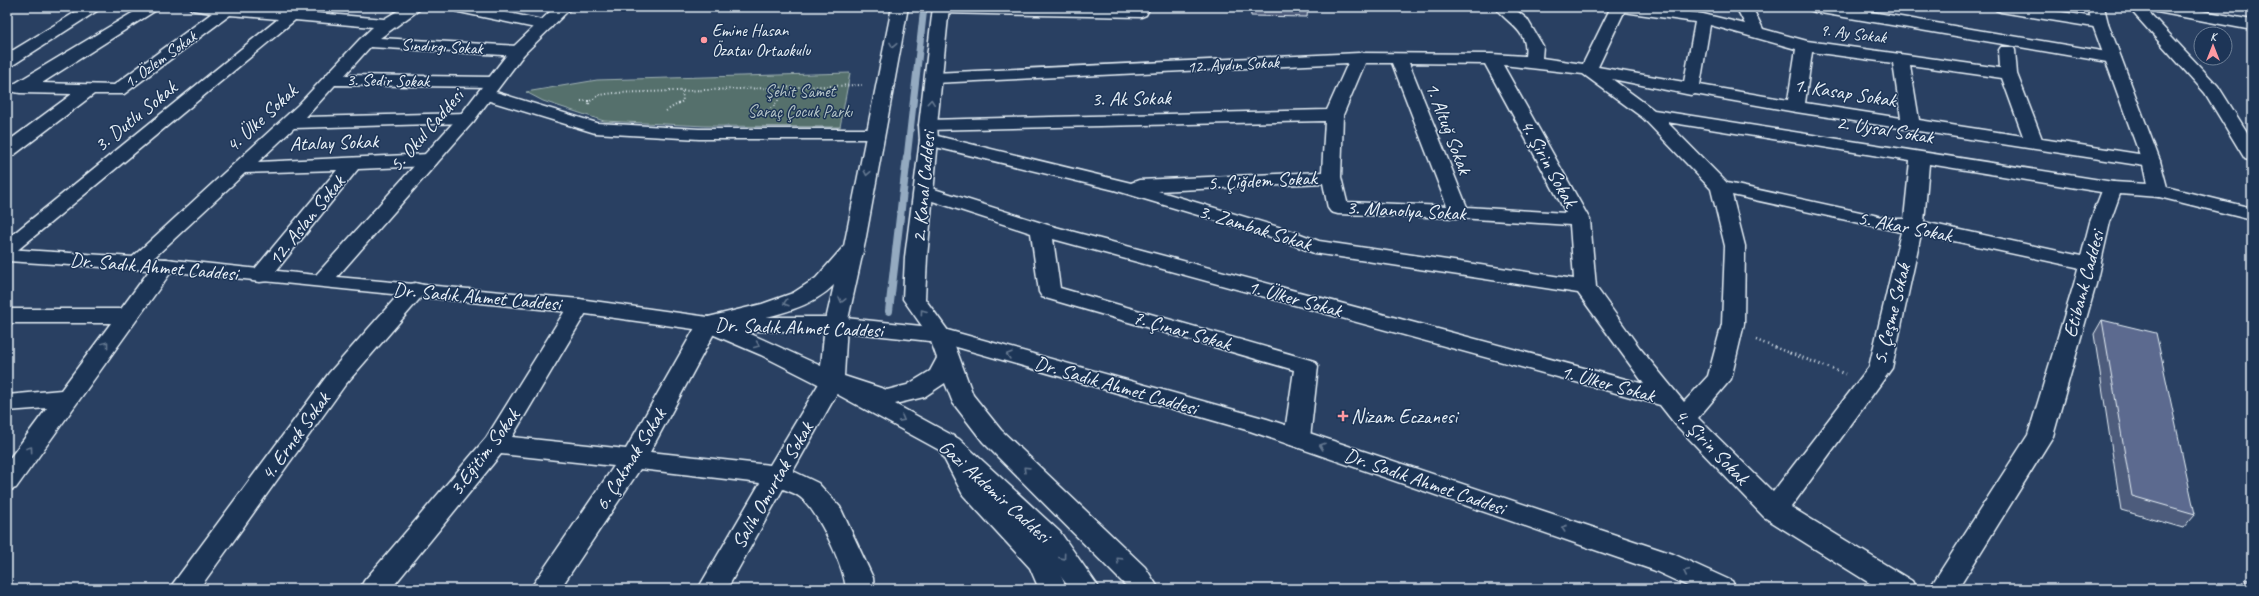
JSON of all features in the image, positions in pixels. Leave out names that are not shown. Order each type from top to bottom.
[{"type":"street","points":[[7,61],[95,7]]},
{"type":"street","points":[[15,88],[153,7]]},
{"type":"street","points":[[198,7],[229,8],[291,16],[386,24]]},
{"type":"street","name":"4. Ülke Sokak","points":[[137,263],[289,123],[366,42],[386,24],[416,7]]},
{"type":"street","points":[[460,7],[545,25]]},
{"type":"street","name":"5. Okul Caddesi","points":[[321,282],[467,118],[518,51],[564,7]]},
{"type":"street","points":[[832,381],[836,324],[855,242],[900,7]]},
{"type":"street","points":[[941,8],[1141,12],[1142,7]]},
{"type":"street","points":[[1503,7],[1521,22],[1535,46],[1533,62]]},
{"type":"street","points":[[1619,7],[1588,70],[1649,114],[1720,187],[1735,246],[1734,324],[1719,379],[1676,409]]},
{"type":"street","name":"9. Ay Sokak","points":[[1623,7],[1703,19],[1757,32],[1805,46],[2009,74]]},
{"type":"street","points":[[1744,7],[1757,32]]},
{"type":"street","points":[[1815,7],[2113,58]]},
{"type":"street","points":[[2000,7],[2098,15],[2151,161],[2158,191]]},
{"type":"street","points":[[2136,7],[2212,90],[2252,155]]},
{"type":"street","points":[[2157,7],[2252,25]]},
{"type":"street","name":"1. Özlem Sokak","points":[[15,88],[118,90],[229,8]]},
{"type":"street","name":"2. Kanal Caddesi","points":[[941,8],[924,192],[916,256],[914,299],[944,347]]},
{"type":"street","name":"3. Dutlu Sokak","points":[[7,249],[291,16]]},
{"type":"street","points":[[1691,90],[1703,19]]},
{"type":"street","name":"Sındırgı Sokak","points":[[366,42],[518,51]]},
{"type":"street","points":[[1796,107],[1805,46]]},
{"type":"street","points":[[2007,50],[2009,74],[2034,142]]},
{"type":"street","name":"12. Aydın Sokak","points":[[934,78],[1359,58],[1491,59],[1533,62]]},
{"type":"street","name":"3. Manolya Sokak","points":[[1359,58],[1334,115],[1331,176],[1338,208],[1459,212],[1580,220]]},
{"type":"street","points":[[1901,58],[1911,125]]},
{"type":"street","name":"1. Altuğ Sokak","points":[[1398,59],[1459,212]]},
{"type":"street","name":"4. Şirin Sokak","points":[[1491,59],[1580,220],[1586,287],[1631,352],[1676,409],[1774,510],[1902,589]]},
{"type":"street","name":"1. Kasap Sokak","points":[[1533,62],[1588,70],[1691,90],[1796,107],[2151,161]]},
{"type":"street","name":"3. Sedir Sokak","points":[[330,80],[490,88],[595,128],[699,134],[875,134]]},
{"type":"street","points":[[7,151],[90,89]]},
{"type":"street","name":"2. Uysal Sokak","points":[[1649,114],[2113,188]]},
{"type":"street","name":"3. Ak Sokak","points":[[929,133],[1334,115]]},
{"type":"street","points":[[289,123],[467,118]]},
{"type":"street","name":"3. Zambak Sokak","points":[[929,133],[1120,186],[1288,236],[1314,247],[1586,287]]},
{"type":"street","name":"5. Çeşme Sokak","points":[[1774,510],[1880,368],[1913,226],[1920,157]]},
{"type":"street","name":"Atalay Sokak","points":[[240,168],[429,160]]},
{"type":"street","name":"12. Aslan Sokak","points":[[260,276],[352,164]]},
{"type":"street","name":"5. Çiğdem Sokak","points":[[1120,186],[1331,176]]},
{"type":"street","name":"5. Akar Sokak","points":[[1720,187],[1892,225],[1913,226],[2090,264]]},
{"type":"street","points":[[2113,188],[2158,191],[2252,214]]},
{"type":"street","name":"Etibank Caddesi","points":[[1943,589],[2040,436],[2090,264],[2100,222],[2113,188]]},
{"type":"street","name":"1. Ülker Sokak","points":[[924,192],[1041,229],[1676,409]]},
{"type":"street","name":"7. Çınar Sokak","points":[[1041,229],[1050,292],[1306,366],[1297,438]]},
{"type":"street","points":[[708,324],[804,297],[824,284],[839,266],[855,242]]},
{"type":"street","name":"Dr. Sadık Ahmet Caddesi","points":[[7,255],[165,265],[260,276],[579,306],[708,324],[836,324],[944,347],[1258,425],[1663,562],[1722,589]]},
{"type":"street","points":[[7,481],[66,398],[165,265]]},
{"type":"street","name":"4. Ernek Sokak","points":[[182,589],[336,379],[415,290]]},
{"type":"street","name":"3.Eğitim Sokak","points":[[374,589],[496,444],[579,306]]},
{"type":"street","points":[[7,316],[128,316]]},
{"type":"street","points":[[708,324],[769,350],[832,381],[887,398],[915,391],[939,376],[944,347]]},
{"type":"street","name":"6. Çakmak Sokak","points":[[544,589],[634,459],[708,324]]},
{"type":"street","name":"Gazi Akdemir Caddesi","points":[[944,347],[962,397],[992,436],[1135,575],[1145,589]]},
{"type":"street","name":"Gazi Akdemir Caddesi","points":[[832,381],[950,445],[1050,540],[1086,589]]},
{"type":"street","name":"Salih Omurtak Sokak","points":[[712,589],[832,381]]},
{"type":"street","points":[[7,403],[66,398]]},
{"type":"street","points":[[496,444],[778,475],[809,490],[830,514],[859,578],[860,589]]},
{"type":"street","points":[[950,445],[972,488],[1041,562],[1053,589]]},
{"type":"path","points":[[589,105],[590,101],[614,92],[885,84]]},
{"type":"path","points":[[775,108],[780,103],[781,95],[779,87]]},
{"type":"path","points":[[667,111],[683,101],[682,91]]},
{"type":"path","points":[[1732,331],[1869,383]]},
{"type":"green space","name":"Şehit Samet Saraç Çocuk Parkı","points":[[850,73],[840,127],[705,126],[604,121],[543,101],[526,92],[597,80]]},
{"type":"building","points":[[2102,320],[2156,333],[2195,514],[2132,496]]},
{"type":"building","points":[[2246,579],[2252,581],[2252,589],[2249,589]]},
{"type":"waterway","points":[[907,158],[924,7]]},
{"type":"waterway","points":[[889,311],[907,157]]},
{"type":"place","name":"Emine Hasan Özatav Ortaokulu","points":[[704,40]]},
{"type":"place","name":"Nizam Eczanesi","points":[[1343,416]]}]
